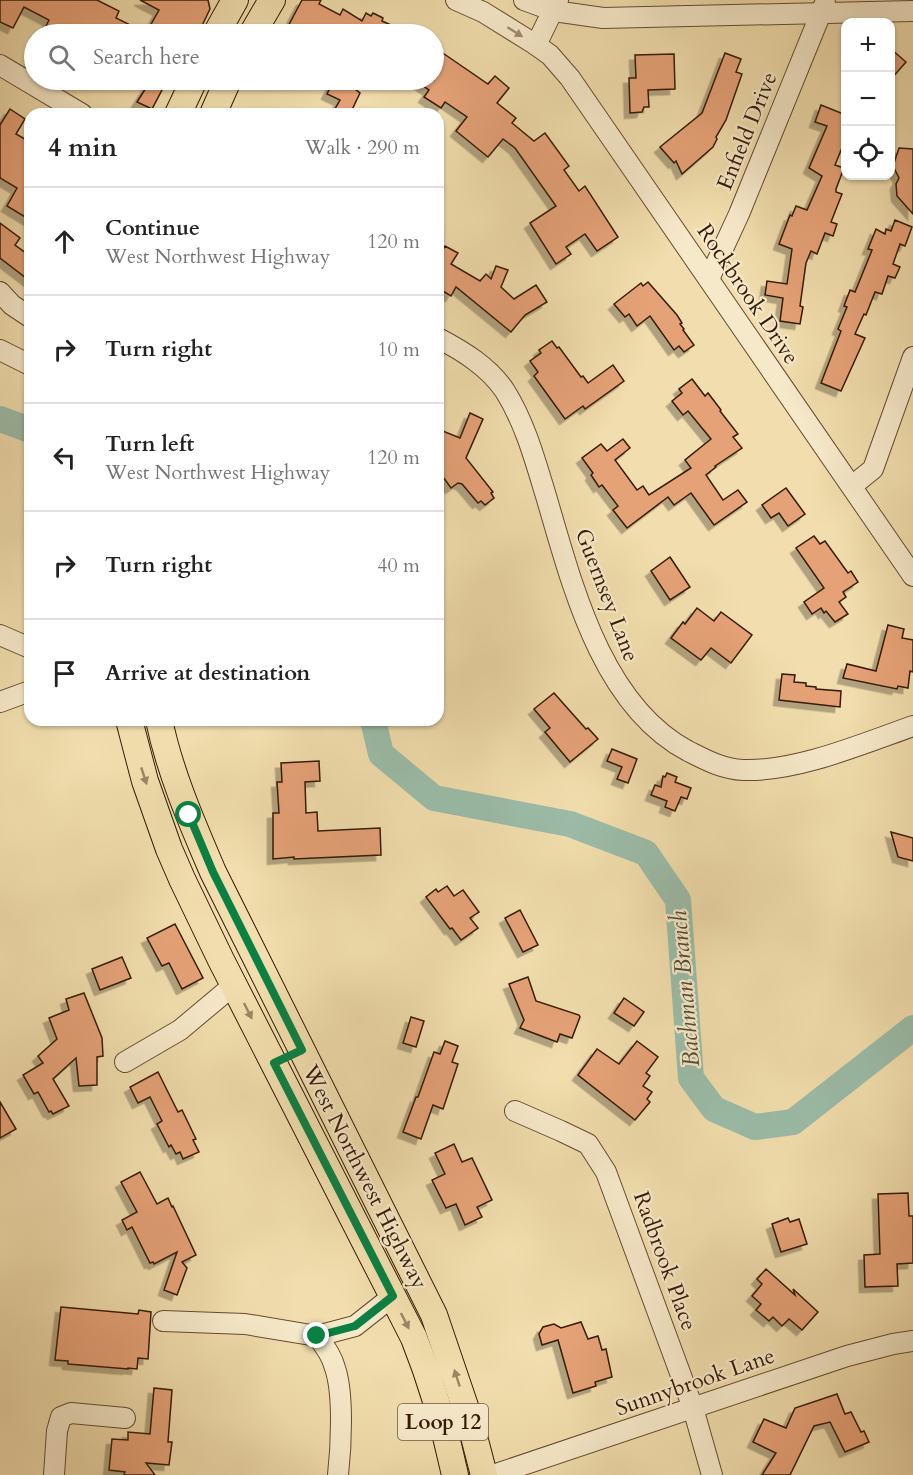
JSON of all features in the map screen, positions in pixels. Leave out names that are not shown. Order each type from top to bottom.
[{"type":"main road","points":[[258,24],[272,0]]},
{"type":"main road","points":[[181,108],[189,90]]},
{"type":"main road","points":[[216,108],[224,90]]},
{"type":"main road","name":"West Northwest Highway","points":[[131,726],[142,770],[169,849],[274,1063],[414,1338],[445,1428],[455,1475]]},
{"type":"main road","name":"West Northwest Highway","points":[[160,726],[170,766],[213,872],[435,1315],[471,1421],[484,1475]]},
{"type":"main road","points":[[274,1063],[302,1050]]},
{"type":"street","name":"Rockbrook Drive","points":[[456,0],[483,12],[536,45],[549,55],[570,78],[913,576]]},
{"type":"street","points":[[524,0],[556,6],[583,16],[624,18],[824,7],[913,11]]},
{"type":"street","points":[[536,45],[556,6]]},
{"type":"street","name":"Enfield Drive","points":[[709,279],[739,214],[824,7]]},
{"type":"street","points":[[0,65],[24,79]]},
{"type":"street","points":[[42,90],[72,108]]},
{"type":"street","points":[[0,292],[12,305],[24,313]]},
{"type":"street","name":"Guernsey Lane","points":[[444,341],[461,350],[489,373],[503,389],[517,412],[532,449],[582,606],[607,667],[622,691],[667,738],[712,764],[727,768],[760,770],[810,761],[913,726]]},
{"type":"street","points":[[0,350],[24,362]]},
{"type":"street","points":[[852,486],[873,469],[913,357]]},
{"type":"street","points":[[0,635],[24,645]]},
{"type":"street","points":[[0,702],[24,693]]},
{"type":"street","points":[[125,1062],[180,1030],[235,984]]},
{"type":"street","name":"Radbrook Place","points":[[515,1112],[588,1144],[606,1172],[693,1408],[712,1475]]},
{"type":"street","points":[[164,1321],[254,1325],[317,1336],[355,1326],[393,1296]]},
{"type":"street","points":[[317,1336],[329,1352],[336,1369],[339,1386],[338,1475]]},
{"type":"street","name":"Sunnybrook Lane","points":[[493,1475],[847,1356],[913,1341]]},
{"type":"street","points":[[54,1475],[57,1431],[61,1417],[71,1413],[124,1418]]},
{"type":"building","points":[[0,0],[97,0],[119,11],[116,18],[128,24],[47,24],[49,20],[24,7],[13,28],[0,22]]},
{"type":"building","points":[[140,0],[208,0],[210,9],[203,24],[151,24],[159,10]]},
{"type":"building","points":[[302,0],[321,0],[319,4],[340,15],[343,9],[362,21],[366,13],[371,16],[373,13],[389,24],[289,24]]},
{"type":"building","points":[[895,52],[906,62],[895,74]]},
{"type":"building","points":[[725,53],[741,59],[736,72],[742,74],[726,120],[713,147],[682,174],[676,161],[674,163],[660,147],[702,113]]},
{"type":"building","points":[[444,54],[488,84],[495,76],[509,88],[497,103],[516,118],[512,123],[534,141],[545,133],[569,166],[564,170],[579,191],[585,186],[618,237],[597,251],[585,234],[566,247],[571,254],[556,264],[530,223],[556,206],[515,148],[503,139],[488,157],[456,131],[467,117],[445,102],[441,108],[424,97],[429,90],[444,90]]},
{"type":"building","points":[[674,54],[675,89],[648,90],[649,107],[644,107],[642,112],[630,113],[629,78],[636,78],[635,55]]},
{"type":"building","points":[[145,90],[162,90],[153,108],[137,102]]},
{"type":"building","points":[[329,90],[356,90],[360,93],[353,108],[335,108],[340,100],[327,94]]},
{"type":"building","points":[[821,105],[841,113],[841,150],[835,165],[841,167],[836,192],[842,194],[831,222],[837,224],[833,236],[825,233],[817,254],[811,251],[806,263],[800,324],[780,321],[783,298],[765,295],[767,281],[787,284],[792,249],[779,244],[790,215],[792,216],[796,206],[807,210],[822,176],[809,168],[827,126],[815,122]]},
{"type":"building","points":[[10,109],[24,118],[16,134],[24,139],[24,216],[7,206],[17,188],[0,178],[0,125]]},
{"type":"building","points":[[899,148],[913,149],[913,214],[897,196],[896,184],[899,178],[895,170]]},
{"type":"building","points":[[895,220],[912,227],[905,246],[900,244],[893,264],[900,267],[895,278],[888,276],[882,294],[875,292],[866,315],[864,314],[855,334],[865,338],[841,391],[821,383],[841,331],[838,329],[847,307],[844,306],[850,290],[855,292],[872,250],[868,249],[876,229],[885,234],[886,229],[891,231]]},
{"type":"building","points":[[0,223],[20,238],[15,245],[24,252],[24,276],[0,258]]},
{"type":"building","points":[[445,246],[458,253],[451,264],[480,281],[486,274],[491,279],[496,266],[508,270],[501,287],[514,299],[536,285],[547,302],[525,315],[511,332],[456,287],[451,296],[444,292]]},
{"type":"building","points":[[648,282],[677,315],[683,330],[694,345],[684,352],[679,346],[674,350],[650,316],[637,326],[629,314],[625,317],[614,304],[641,283],[643,286]]},
{"type":"building","points":[[552,341],[588,383],[613,365],[624,381],[585,409],[583,406],[565,419],[534,376],[538,372],[530,361],[541,353],[539,350]]},
{"type":"building","points":[[692,379],[705,396],[708,393],[721,410],[738,434],[733,437],[742,448],[715,466],[706,475],[723,500],[738,490],[747,502],[714,525],[691,493],[674,505],[668,497],[627,528],[613,510],[618,506],[602,485],[599,487],[591,475],[593,473],[582,458],[601,444],[607,451],[623,439],[630,448],[615,460],[637,490],[643,486],[649,495],[691,468],[685,460],[711,439],[688,411],[683,415],[672,401],[682,393],[679,389]]},
{"type":"building","points":[[470,413],[483,419],[466,458],[493,492],[491,493],[494,498],[485,505],[481,501],[478,503],[462,484],[458,483],[451,488],[444,478],[444,431],[460,438]]},
{"type":"building","points":[[786,488],[805,514],[788,526],[779,513],[771,518],[762,505]]},
{"type":"building","points":[[814,536],[820,544],[825,541],[848,573],[851,571],[858,582],[843,592],[846,597],[839,602],[848,614],[835,622],[821,608],[812,614],[804,602],[824,588],[796,548]]},
{"type":"building","points":[[670,557],[690,587],[670,600],[651,571]]},
{"type":"building","points":[[697,608],[714,621],[721,612],[752,635],[731,663],[711,648],[701,660],[671,638]]},
{"type":"building","points":[[888,625],[904,629],[902,638],[913,640],[913,672],[910,671],[908,688],[898,686],[897,689],[843,678],[847,664],[876,671]]},
{"type":"building","points":[[782,674],[795,675],[794,682],[806,683],[806,686],[816,687],[816,689],[841,691],[840,707],[779,700]]},
{"type":"building","points":[[554,693],[598,739],[570,762],[545,732],[550,728],[534,709]]},
{"type":"building","points":[[612,749],[637,759],[628,783],[617,779],[622,767],[607,761]]},
{"type":"building","points":[[319,761],[320,781],[305,782],[306,813],[317,812],[318,831],[380,828],[381,855],[273,859],[273,813],[279,813],[277,782],[282,782],[281,763]]},
{"type":"building","points":[[667,773],[677,777],[675,782],[691,788],[687,799],[681,797],[675,811],[665,807],[667,801],[651,795],[655,785],[661,787],[663,776],[665,777]]},
{"type":"building","points":[[891,832],[913,838],[913,861],[898,857]]},
{"type":"building","points":[[447,886],[454,896],[463,890],[479,912],[470,918],[478,928],[461,940],[426,897],[436,889],[438,892]]},
{"type":"building","points":[[520,910],[538,945],[523,952],[505,918]]},
{"type":"building","points":[[175,924],[203,978],[182,989],[169,963],[162,966],[147,938]]},
{"type":"building","points":[[122,957],[131,978],[100,990],[92,969]]},
{"type":"building","points":[[528,977],[536,1001],[579,1015],[572,1038],[560,1034],[557,1042],[520,1028],[524,1020],[509,984]]},
{"type":"building","points":[[84,993],[102,1038],[103,1056],[97,1057],[97,1085],[79,1086],[76,1058],[53,1079],[69,1106],[53,1114],[49,1112],[38,1092],[34,1094],[23,1075],[43,1063],[38,1056],[57,1039],[49,1018],[69,1010],[66,999]]},
{"type":"building","points":[[624,998],[644,1012],[634,1026],[614,1013]]},
{"type":"building","points":[[411,1017],[424,1021],[416,1047],[403,1043]]},
{"type":"building","points":[[445,1041],[458,1046],[452,1062],[458,1064],[443,1109],[433,1105],[421,1139],[403,1132],[434,1052],[440,1054]]},
{"type":"building","points":[[637,1041],[658,1057],[646,1073],[650,1076],[643,1086],[652,1092],[647,1099],[650,1102],[635,1120],[578,1075],[597,1049],[619,1064]]},
{"type":"building","points":[[158,1072],[178,1112],[182,1110],[196,1139],[193,1140],[199,1152],[183,1159],[180,1152],[176,1154],[171,1145],[169,1147],[157,1124],[162,1121],[150,1097],[138,1103],[130,1087]]},
{"type":"building","points":[[0,1102],[16,1129],[0,1138]]},
{"type":"building","points":[[454,1144],[462,1162],[472,1158],[492,1200],[477,1207],[482,1217],[465,1225],[456,1204],[446,1208],[432,1180],[445,1174],[435,1153]]},
{"type":"building","points":[[140,1172],[157,1204],[168,1198],[196,1255],[182,1262],[187,1268],[177,1295],[164,1290],[177,1252],[154,1264],[150,1263],[132,1227],[127,1230],[122,1220],[137,1212],[121,1182]]},
{"type":"building","points":[[908,1193],[909,1216],[913,1216],[913,1263],[897,1264],[898,1286],[865,1287],[864,1255],[880,1254],[878,1194]]},
{"type":"building","points":[[788,1218],[790,1222],[799,1219],[807,1244],[781,1252],[772,1224]]},
{"type":"building","points":[[766,1269],[818,1312],[802,1330],[789,1319],[782,1326],[773,1317],[769,1321],[756,1310],[761,1304],[752,1296],[762,1284],[757,1279]]},
{"type":"building","points":[[61,1307],[138,1314],[139,1310],[151,1312],[148,1359],[138,1358],[137,1369],[68,1364],[68,1361],[55,1360]]},
{"type":"building","points":[[581,1322],[588,1339],[598,1336],[602,1350],[606,1349],[612,1377],[595,1382],[596,1386],[573,1393],[558,1340],[542,1345],[539,1334],[543,1327],[554,1324],[561,1328]]},
{"type":"building","points":[[154,1388],[172,1390],[168,1442],[172,1442],[169,1465],[146,1463],[155,1475],[124,1475],[125,1472],[109,1470],[112,1439],[128,1440],[128,1432],[150,1434]]},
{"type":"building","points":[[837,1394],[845,1414],[851,1412],[869,1442],[845,1452],[830,1422],[814,1426],[790,1475],[762,1475],[776,1453],[753,1442],[764,1419],[786,1428],[795,1408]]},
{"type":"waterway","name":"Bachman Branch","points":[[0,419],[24,428]]},
{"type":"waterway","name":"Bachman Branch","points":[[374,726],[381,754],[434,798],[570,824],[646,853],[678,900],[691,1078],[714,1109],[755,1127],[793,1122],[913,1028]]},
{"type":"route","points":[[189,815],[213,872],[302,1050],[274,1063],[393,1296],[355,1326],[317,1336]]}]
